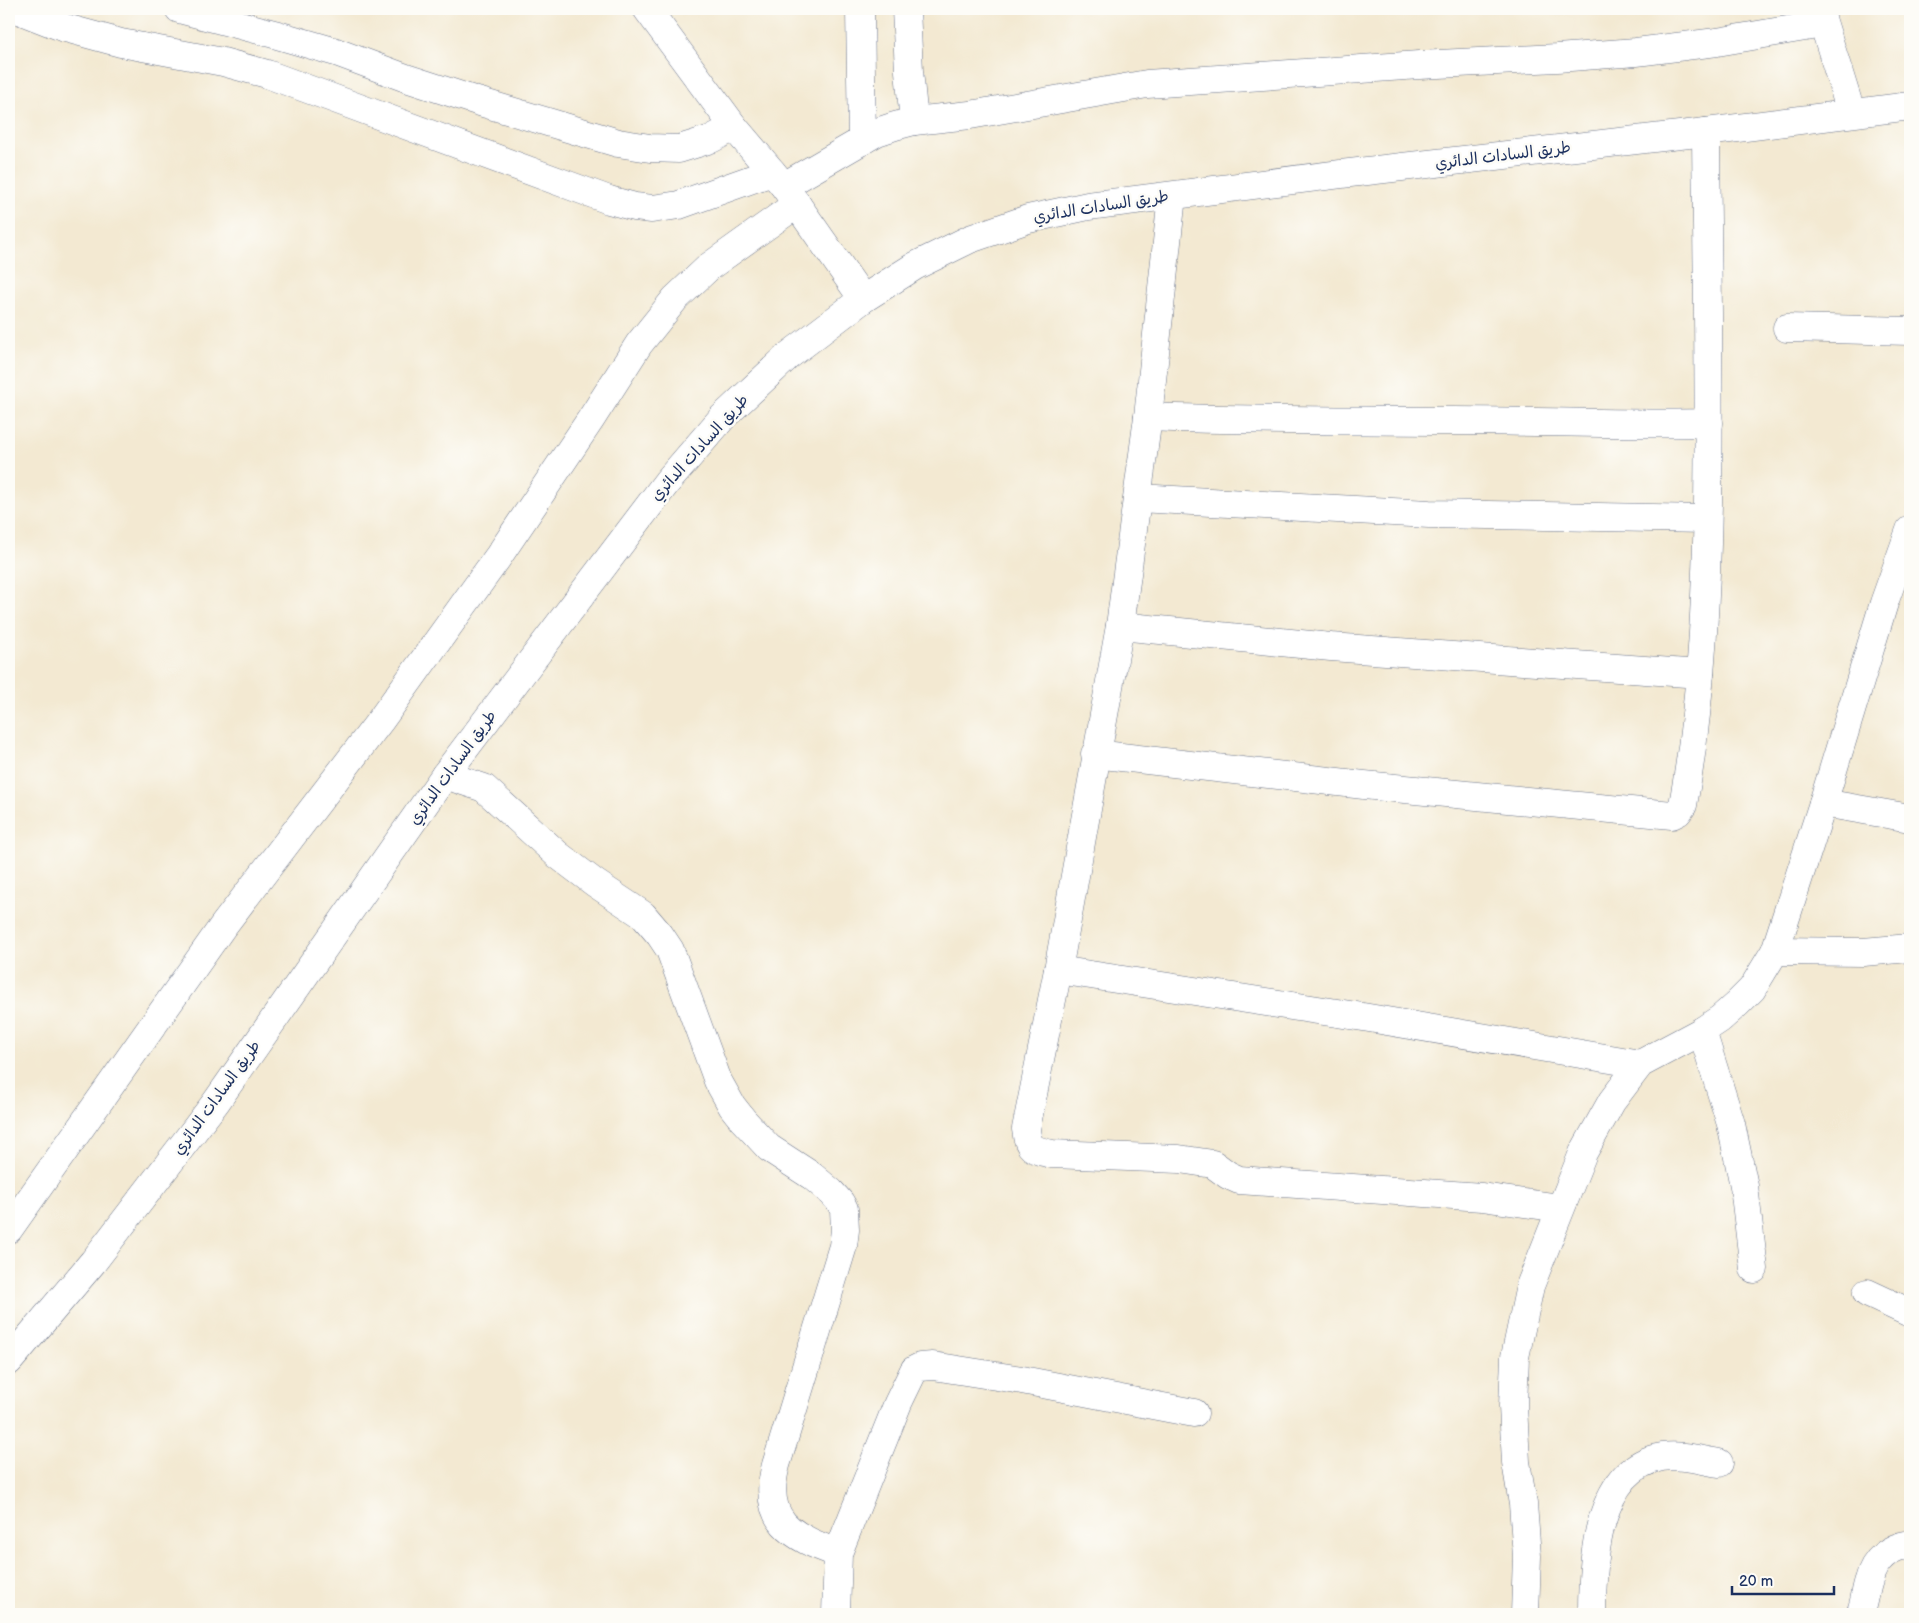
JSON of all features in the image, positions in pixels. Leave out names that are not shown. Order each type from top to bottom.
[{"type":"street","points":[[16,9],[62,27],[121,43],[223,62],[267,74],[592,194],[635,207],[652,209],[784,187]]},
{"type":"street","points":[[179,9],[328,49],[406,78],[618,143],[650,148],[679,149],[711,140],[734,127]]},
{"type":"street","points":[[647,9],[734,127],[784,187],[863,299]]},
{"type":"street","points":[[860,9],[862,141]]},
{"type":"street","points":[[906,9],[914,120]]},
{"type":"street","points":[[9,1229],[223,926],[380,721],[498,557],[592,419],[639,344],[675,299],[710,266],[784,187],[877,132],[914,120],[970,114],[1147,84],[1557,58],[1709,43],[1821,16],[1851,112]]},
{"type":"street","name":"طريق السادات الدائري","points":[[9,1361],[93,1262],[216,1102],[446,775],[668,482],[717,424],[788,356],[863,299],[915,266],[970,239],[1028,219],[1088,206],[1910,106]]},
{"type":"street","points":[[1095,754],[1364,785],[1672,815],[1678,812],[1683,805],[1700,674],[1708,519],[1710,423],[1706,132]]},
{"type":"street","points":[[1172,196],[1148,417],[1120,626],[1095,754],[1058,970],[1026,1129],[1027,1142],[1036,1150],[1052,1154],[1200,1161],[1213,1164],[1228,1176],[1239,1180],[1482,1197],[1560,1208]]},
{"type":"street","points":[[1787,328],[1910,331]]},
{"type":"street","points":[[1148,417],[1218,420],[1710,423]]},
{"type":"street","points":[[1138,498],[1428,514],[1708,519]]},
{"type":"street","points":[[1525,1614],[1526,1556],[1513,1406],[1515,1357],[1530,1286],[1583,1153],[1612,1101],[1640,1064],[1702,1032],[1720,1019],[1752,989],[1775,951],[1823,803],[1884,603],[1910,530]]},
{"type":"street","points":[[1120,626],[1331,647],[1700,674]]},
{"type":"street","points":[[446,775],[484,788],[558,855],[642,915],[660,935],[670,950],[718,1081],[732,1106],[742,1120],[769,1148],[812,1176],[832,1192],[844,1209],[845,1230],[843,1246],[776,1465],[771,1494],[775,1510],[796,1536],[838,1553]]},
{"type":"street","points":[[1823,803],[1910,818]]},
{"type":"street","points":[[1775,951],[1863,952],[1910,948]]},
{"type":"street","points":[[1058,970],[1373,1019],[1640,1064]]},
{"type":"street","points":[[1702,1032],[1735,1142],[1744,1186],[1754,1269]]},
{"type":"street","points":[[1867,1293],[1910,1313]]},
{"type":"street","points":[[836,1614],[838,1553],[898,1403],[914,1370],[920,1366],[932,1366],[1022,1380],[1194,1413]]},
{"type":"street","points":[[1592,1614],[1596,1542],[1604,1512],[1622,1479],[1645,1462],[1663,1456],[1719,1463]]},
{"type":"street","points":[[1860,1614],[1869,1578],[1880,1558],[1896,1546],[1910,1544]]}]
